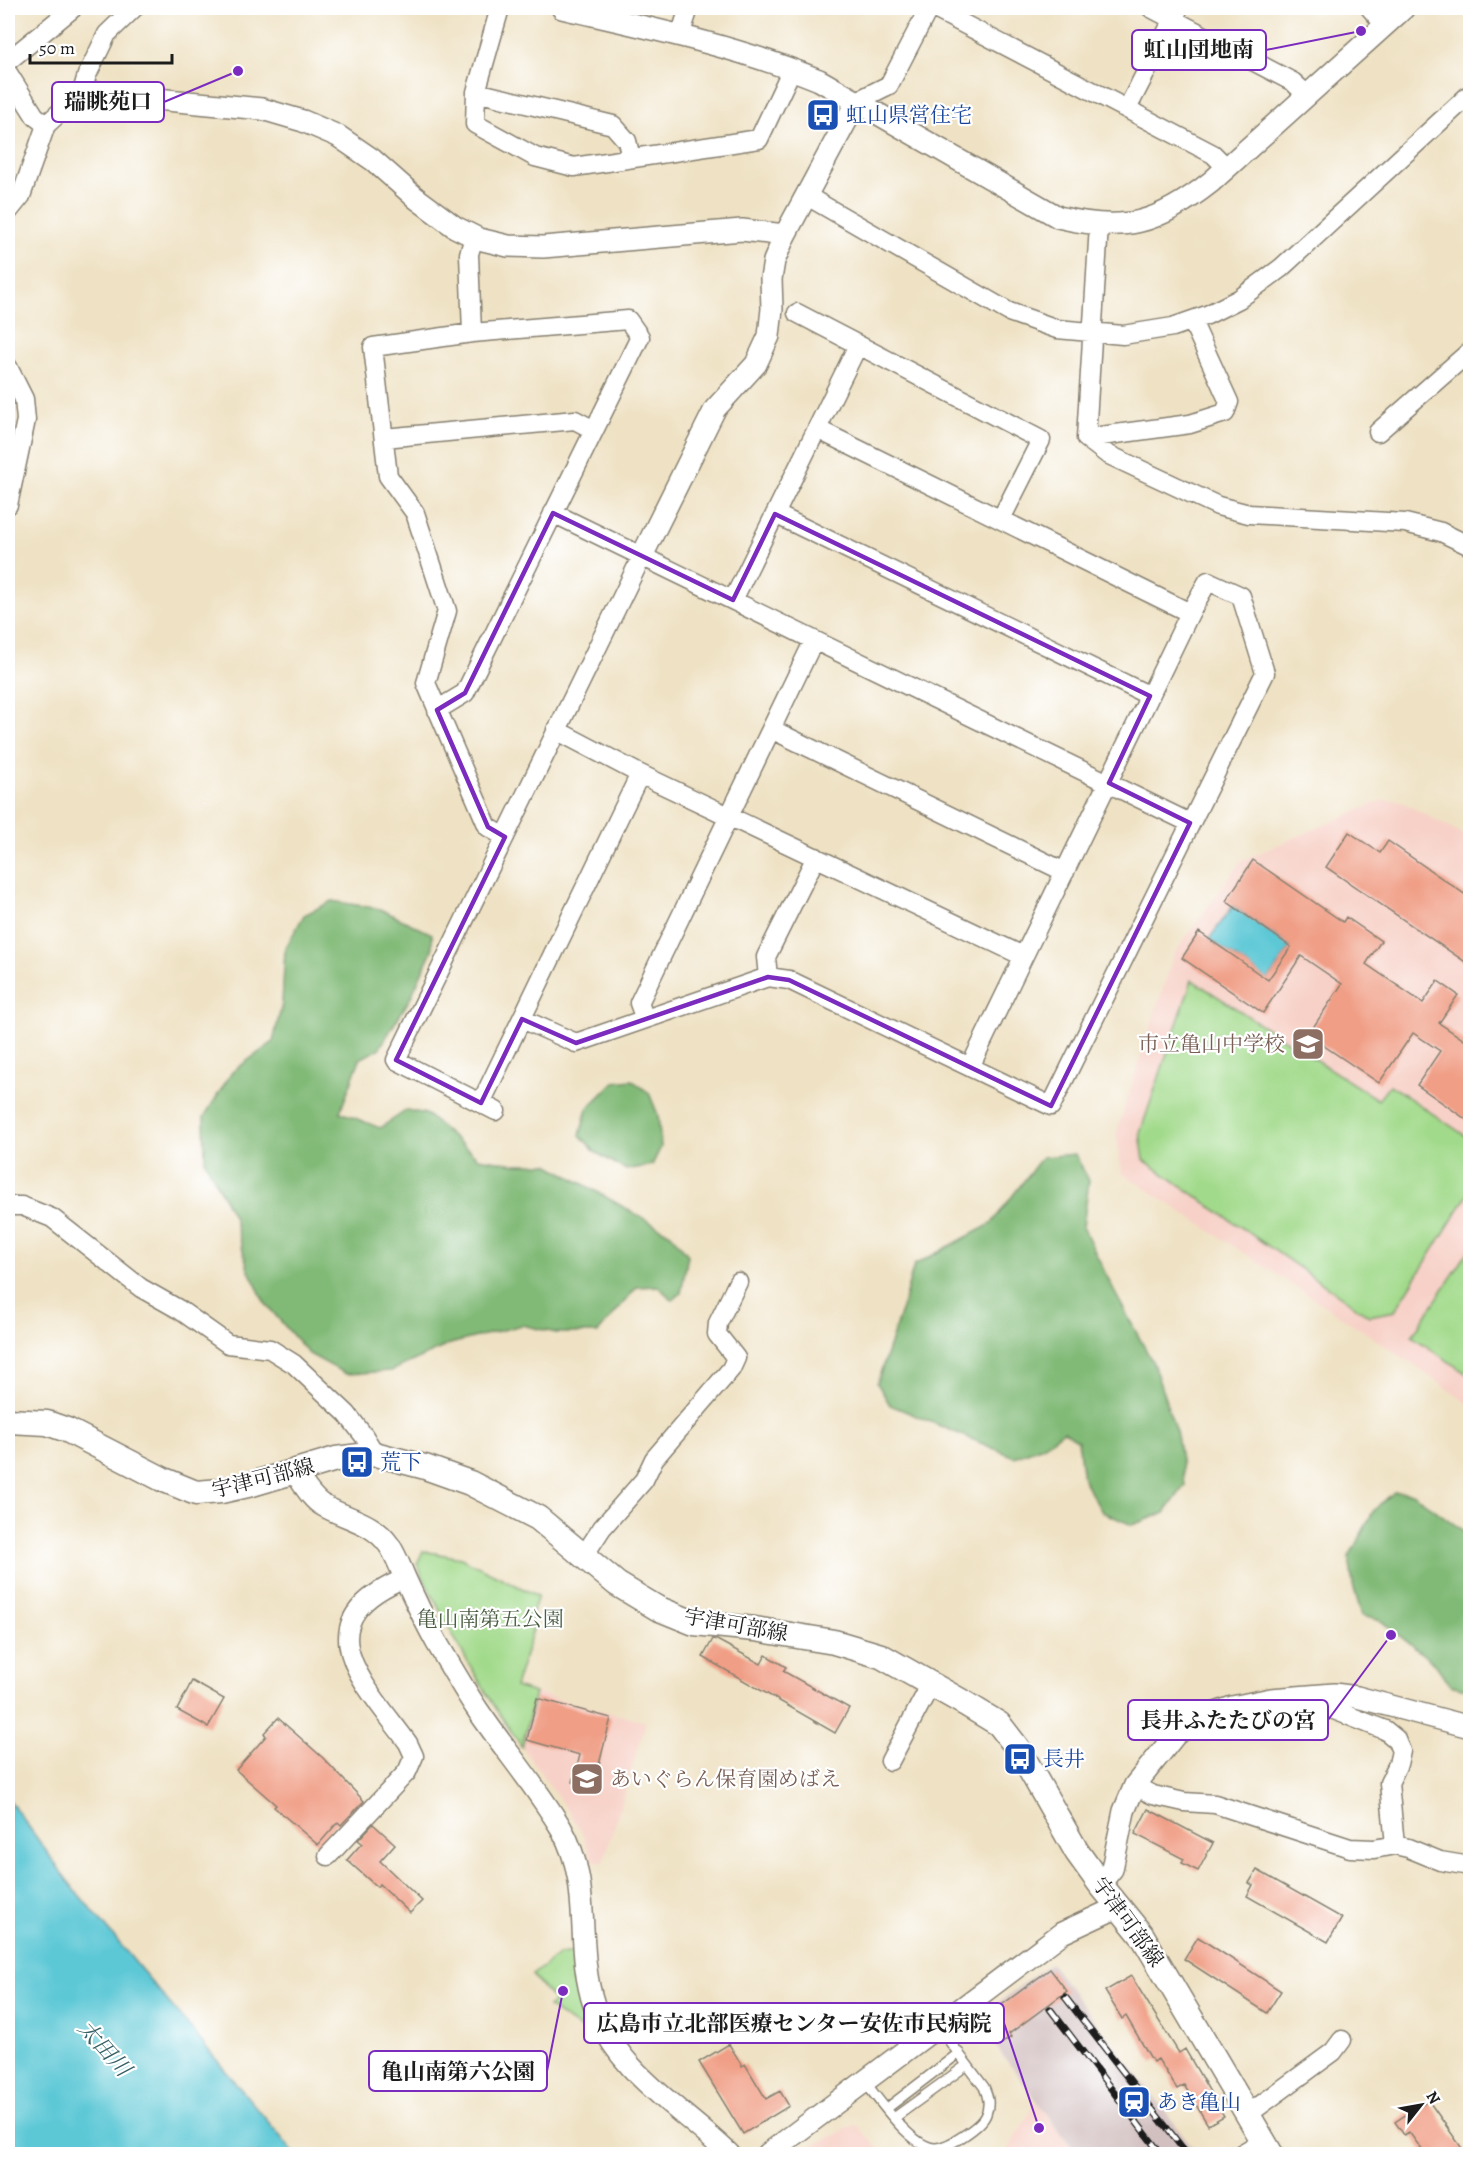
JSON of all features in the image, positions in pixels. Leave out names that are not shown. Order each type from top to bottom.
[{"type":"main road","name":"宇津可部線","points":[[8,1421],[47,1423],[67,1430],[196,1494],[221,1491],[336,1459],[375,1454],[425,1467],[470,1483],[538,1518],[617,1584],[657,1608],[694,1623],[755,1629],[834,1642],[881,1656],[931,1684],[999,1724],[1019,1750],[1077,1852],[1143,1937],[1267,2148]]},
{"type":"street","points":[[8,61],[73,8]]},
{"type":"street","points":[[8,212],[21,196],[46,125],[82,92],[87,75],[107,34],[134,8]]},
{"type":"street","points":[[500,8],[476,92],[475,124],[535,157],[574,167],[759,139],[792,69]]},
{"type":"street","points":[[562,8],[592,11],[733,49],[792,69],[819,80],[857,101],[1058,217],[1116,226],[1163,214],[1185,202],[1227,168],[1404,8]]},
{"type":"street","points":[[680,36],[689,8]]},
{"type":"street","points":[[640,774],[522,1019],[488,1107],[396,1060],[715,409],[756,364],[769,336],[772,309],[771,279],[774,261],[785,235],[857,101],[890,85],[931,8],[1213,154],[1227,168]]},
{"type":"street","points":[[1151,8],[1176,13],[1293,82],[1307,95]]},
{"type":"street","points":[[1370,8],[1385,25]]},
{"type":"street","points":[[1126,109],[1176,13]]},
{"type":"street","points":[[8,73],[35,116],[46,125]]},
{"type":"street","points":[[82,92],[262,109],[303,121],[338,136],[373,160],[416,198],[455,227],[474,237],[508,246],[543,247],[742,230],[785,235]]},
{"type":"street","points":[[476,92],[613,125],[627,141],[632,158]]},
{"type":"street","points":[[807,196],[1009,312],[1057,329],[1123,335],[1173,327],[1192,321],[1239,299],[1281,267],[1470,94]]},
{"type":"street","points":[[1086,438],[1099,225]]},
{"type":"street","points":[[472,333],[469,254],[474,237]]},
{"type":"street","points":[[797,313],[1041,440],[1001,519]]},
{"type":"street","points":[[437,710],[465,693],[640,337],[628,320],[472,333],[372,347],[388,476],[416,513],[447,611],[426,683],[437,710],[488,827],[505,837]]},
{"type":"street","points":[[1086,438],[1190,424],[1225,413],[1229,402],[1192,321]]},
{"type":"street","points":[[733,600],[858,345]]},
{"type":"street","points":[[1378,432],[1468,353],[1470,357]]},
{"type":"street","points":[[8,504],[26,420],[24,399],[10,380]]},
{"type":"street","points":[[384,438],[575,420],[594,430]]},
{"type":"street","points":[[817,429],[1190,613]]},
{"type":"street","points":[[1086,438],[1107,454],[1218,506],[1249,514],[1405,524],[1441,532],[1470,546]]},
{"type":"street","points":[[553,513],[1190,823]]},
{"type":"street","points":[[775,514],[1150,696]]},
{"type":"street","points":[[522,1019],[576,1043],[768,977],[789,980],[1051,1106],[1265,673],[1241,596],[1208,581],[1190,613],[970,1067]]},
{"type":"street","points":[[645,1018],[639,1003],[814,640]]},
{"type":"street","points":[[771,729],[1065,872]]},
{"type":"street","points":[[556,730],[640,774],[1023,956]]},
{"type":"street","points":[[768,977],[766,957],[816,857]]},
{"type":"street","points":[[8,1206],[22,1206],[52,1218],[141,1288],[180,1310],[228,1344],[270,1349],[294,1364],[347,1414],[375,1454]]},
{"type":"street","points":[[584,1557],[602,1528],[644,1480],[654,1459],[731,1369],[736,1358],[717,1334],[718,1323],[738,1282]]},
{"type":"street","points":[[295,1472],[310,1494],[322,1506],[353,1518],[376,1531],[389,1545],[443,1652],[477,1709],[543,1800],[574,1856],[579,1875],[584,1955],[588,1980],[593,2004],[610,2041],[630,2068],[729,2154]]},
{"type":"street","points":[[328,1856],[407,1772],[414,1756],[408,1743],[359,1676],[349,1655],[348,1634],[353,1616],[370,1598],[386,1586],[405,1578]]},
{"type":"street","points":[[890,1761],[931,1684]]},
{"type":"street","points":[[1100,1884],[1112,1869],[1124,1811],[1135,1786],[1176,1734],[1202,1718],[1232,1707],[1271,1699],[1334,1694],[1357,1697],[1470,1727]]},
{"type":"street","points":[[1316,1695],[1329,1708],[1385,1730],[1396,1739],[1401,1750],[1398,1764],[1389,1783],[1395,1845]]},
{"type":"street","points":[[1135,1786],[1153,1795],[1184,1802],[1215,1804],[1350,1848],[1374,1849],[1395,1845],[1440,1861],[1470,1866]]},
{"type":"street","points":[[768,2154],[1062,1934],[1118,1907]]},
{"type":"street","points":[[1247,2115],[1325,2058],[1342,2040]]},
{"type":"street","points":[[1241,2154],[1267,2148]]},
{"type":"lane","points":[[865,2082],[894,2118],[914,2137],[934,2148],[949,2144],[978,2125],[986,2117],[987,2095],[938,2026]]},
{"type":"lane","points":[[886,2109],[958,2053]]},
{"type":"lane","points":[[894,2118],[967,2065]]},
{"type":"highlighted area","points":[[553,513],[733,600],[775,514],[1150,696],[1109,783],[1190,823],[1051,1106],[789,980],[768,977],[576,1043],[522,1019],[481,1103],[396,1060],[505,837],[488,827],[437,710],[465,693]]},
{"type":"shaded area","name":"市立亀山中学校","points":[[1398,800],[1470,838],[1470,1405],[1389,1348],[1122,1173],[1116,1134],[1174,954],[1241,861],[1380,801]]},
{"type":"shaded area","name":"あいぐらん保育園めばえ","points":[[535,1693],[646,1722],[603,1863],[591,1860],[585,1838],[571,1815],[522,1747]]},
{"type":"shaded area","points":[[1050,1963],[1198,2154],[1077,2154],[976,2020]]},
{"type":"shaded area","points":[[1036,2101],[1076,2154],[1006,2154]]},
{"type":"shaded area","points":[[856,2124],[883,2154],[797,2154]]},
{"type":"green space","points":[[332,901],[380,909],[432,934],[432,950],[411,997],[379,1049],[360,1059],[340,1112],[380,1128],[407,1110],[426,1114],[478,1158],[516,1164],[548,1164],[671,1234],[688,1255],[681,1293],[673,1300],[657,1286],[637,1287],[598,1333],[556,1333],[522,1325],[450,1344],[391,1371],[346,1374],[309,1354],[265,1303],[248,1269],[234,1218],[205,1161],[204,1117],[232,1072],[273,1042],[282,1004],[285,949],[304,915]]},
{"type":"green space","points":[[1192,980],[1378,1100],[1390,1085],[1470,1139],[1470,1191],[1395,1311],[1369,1316],[1144,1160],[1140,1133]]},
{"type":"green space","points":[[632,1080],[649,1093],[658,1115],[661,1147],[652,1165],[626,1170],[595,1152],[580,1135],[587,1109],[614,1082]]},
{"type":"green space","points":[[1075,1154],[1089,1181],[1083,1227],[1153,1363],[1177,1435],[1185,1485],[1165,1513],[1132,1525],[1102,1512],[1083,1479],[1078,1441],[1064,1431],[1043,1446],[1014,1457],[890,1405],[877,1383],[914,1265],[991,1224],[1042,1157]]},
{"type":"green space","points":[[1470,1249],[1470,1376],[1412,1336]]},
{"type":"green space","points":[[1394,1492],[1412,1493],[1470,1536],[1470,1690],[1450,1685],[1436,1665],[1381,1621],[1362,1616],[1353,1585],[1349,1557],[1374,1510]]},
{"type":"green space","name":"亀山南第五公園","points":[[423,1551],[461,1558],[538,1596],[531,1617],[534,1626],[515,1687],[535,1693],[522,1747],[465,1658],[440,1611],[417,1564]]},
{"type":"green space","points":[[575,1952],[582,1998],[599,2041],[548,2007],[555,2002],[532,1975],[560,1954]]},
{"type":"water","points":[[1233,906],[1291,947],[1268,980],[1209,939]]},
{"type":"water","name":"太田川","points":[[8,1798],[70,1884],[295,2154],[8,2154]]},
{"type":"building","points":[[1349,832],[1380,853],[1388,841],[1470,898],[1470,965],[1326,867]]},
{"type":"building","points":[[1253,860],[1343,922],[1346,917],[1381,941],[1366,964],[1423,1003],[1438,981],[1458,995],[1439,1023],[1470,1044],[1470,1122],[1417,1085],[1440,1051],[1413,1033],[1379,1083],[1308,1035],[1342,984],[1301,956],[1263,1013],[1182,958],[1199,932],[1268,980],[1291,947],[1226,901]]},
{"type":"building","points":[[713,1639],[761,1664],[766,1655],[786,1667],[783,1671],[849,1708],[835,1733],[703,1657]]},
{"type":"building","points":[[192,1681],[224,1699],[208,1727],[177,1710]]},
{"type":"building","points":[[537,1698],[611,1718],[593,1787],[573,1782],[580,1755],[527,1740]]},
{"type":"building","points":[[278,1718],[323,1758],[364,1801],[341,1825],[338,1822],[318,1845],[236,1770],[266,1736],[264,1733]]},
{"type":"building","points":[[1148,1809],[1213,1843],[1198,1871],[1182,1863],[1184,1859],[1135,1834]]},
{"type":"building","points":[[373,1824],[395,1844],[380,1861],[422,1901],[410,1913],[379,1884],[377,1887],[347,1860],[362,1843],[358,1840]]},
{"type":"building","points":[[1257,1870],[1342,1918],[1328,1942],[1247,1896],[1253,1885],[1249,1883]]},
{"type":"building","points":[[1198,1937],[1281,1991],[1267,2013],[1184,1959]]},
{"type":"building","points":[[1050,1969],[1067,1991],[1009,2034],[1011,2037],[998,2046],[980,2021]]},
{"type":"building","points":[[1131,1976],[1179,2053],[1185,2049],[1224,2116],[1208,2125],[1184,2085],[1177,2089],[1158,2059],[1153,2062],[1126,2016],[1122,2019],[1105,1991]]},
{"type":"building","points":[[729,2044],[742,2066],[745,2064],[766,2099],[780,2091],[789,2106],[743,2134],[699,2062]]},
{"type":"building","points":[[1428,2100],[1466,2154],[1425,2154],[1409,2132],[1404,2135],[1395,2122]]},
{"type":"railway","points":[[1065,1997],[1187,2154]]},
{"type":"railway","points":[[1050,2009],[1161,2154]]},
{"type":"place","name":"虹山団地南","points":[[1361,31]]},
{"type":"place","name":"瑞眺苑口","points":[[238,71]]},
{"type":"place","name":"虹山県営住宅","points":[[823,115]]},
{"type":"place","name":"市立亀山中学校","points":[[1308,1044]]},
{"type":"place","name":"荒下","points":[[357,1462]]},
{"type":"place","name":"長井ふたたびの宮","points":[[1391,1635]]},
{"type":"place","name":"長井","points":[[1020,1759]]},
{"type":"place","name":"あいぐらん保育園めばえ","points":[[587,1779]]},
{"type":"place","name":"亀山南第六公園","points":[[563,1991]]},
{"type":"place","name":"あき亀山","points":[[1134,2102]]},
{"type":"place","name":"広島市立北部医療センター安佐市民病院","points":[[1039,2128]]}]
